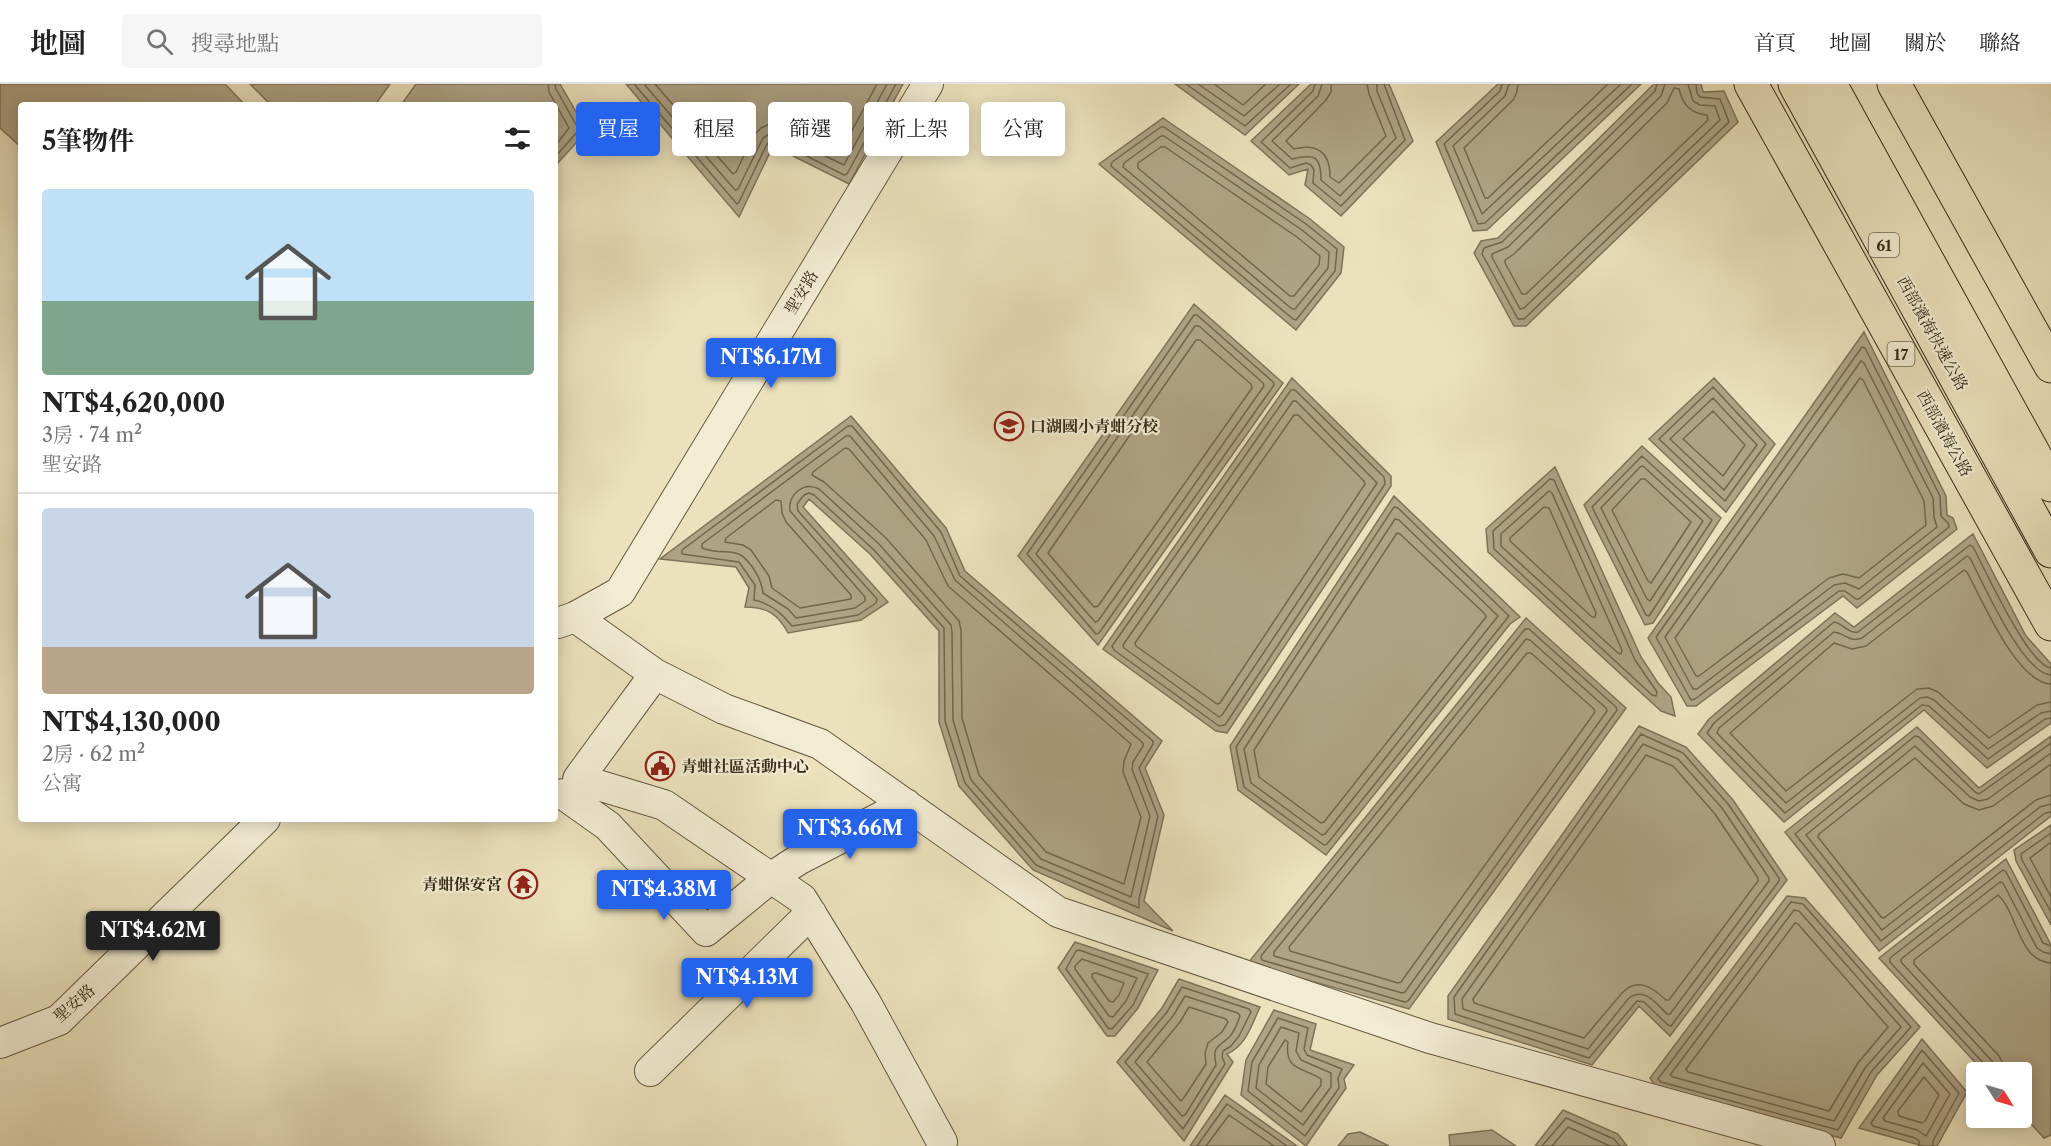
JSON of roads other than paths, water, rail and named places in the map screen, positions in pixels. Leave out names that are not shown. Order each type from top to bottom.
[{"type":"main road","name":"西部濱海公路","points":[[1751,84],[2051,624]]},
{"type":"main road","name":"西部濱海快速公路","points":[[1795,84],[1988,400],[2051,485]]},
{"type":"main road","name":"西部濱海快速公路","points":[[1830,84],[1988,400],[2051,551]]},
{"type":"main road","points":[[1894,84],[2051,366]]},
{"type":"street","name":"聖安路","points":[[565,621],[621,592],[928,84]]},
{"type":"street","points":[[565,621],[655,674],[724,710],[820,744],[1058,912],[1430,1038],[1820,1146]]},
{"type":"street","points":[[655,674],[578,779],[664,805],[802,898],[866,1003],[942,1142]]},
{"type":"street","points":[[563,794],[608,826],[706,931],[772,877],[798,860],[906,804]]},
{"type":"street","name":"聖安路","points":[[0,1043],[59,1020],[262,822]]},
{"type":"street","points":[[650,1071],[811,913]]},
{"type":"water","points":[[0,84],[225,84],[242,102],[18,102],[18,144],[0,128]]},
{"type":"water","points":[[250,84],[390,84],[377,102],[268,102]]},
{"type":"water","points":[[416,84],[560,84],[576,112],[576,143],[558,163],[558,102],[403,102]]},
{"type":"water","points":[[626,84],[903,84],[893,102],[864,102],[864,156],[849,184],[793,156],[852,156],[852,102],[768,102],[768,156],[739,217],[687,156],[756,156],[756,102],[672,102],[672,138],[660,124],[660,102],[641,102]]},
{"type":"water","points":[[1175,84],[1299,84],[1245,135]]},
{"type":"water","points":[[1311,84],[1389,84],[1413,141],[1341,216],[1305,185],[1308,169],[1289,175],[1251,141]]},
{"type":"water","points":[[1498,84],[1641,84],[1487,230],[1473,231],[1436,142]]},
{"type":"water","points":[[1654,84],[1701,84],[1703,92],[1724,91],[1738,122],[1526,326],[1514,326],[1474,253],[1481,241],[1498,238]]},
{"type":"water","points":[[1163,118],[1310,219],[1344,247],[1341,273],[1296,330],[1099,164]]},
{"type":"water","points":[[1194,304],[1283,383],[1098,645],[1018,556]]},
{"type":"water","points":[[1864,332],[1946,496],[1947,515],[1953,518],[1957,529],[1857,608],[1843,596],[1696,706],[1687,706],[1648,638]]},
{"type":"water","points":[[1292,378],[1391,476],[1391,486],[1227,733],[1216,731],[1103,649]]},
{"type":"water","points":[[1714,378],[1775,444],[1726,512],[1649,439]]},
{"type":"water","points":[[851,416],[946,528],[965,571],[1162,741],[1145,768],[1164,815],[1144,901],[1173,931],[1033,870],[959,786],[939,722],[939,631],[870,554],[809,499],[803,507],[888,602],[861,620],[788,633],[776,616],[760,608],[745,607],[749,588],[736,567],[660,559]]},
{"type":"water","points":[[1642,446],[1721,518],[1653,623],[1645,625],[1584,505]]},
{"type":"water","points":[[1555,467],[1641,657],[1658,683],[1671,697],[1675,716],[1661,711],[1488,552],[1486,529]]},
{"type":"water","points":[[1394,496],[1520,617],[1510,624],[1326,855],[1238,790],[1230,746]]},
{"type":"water","points":[[1973,534],[2026,636],[2051,664],[2051,723],[1987,768],[1924,710],[1784,822],[1698,734],[1709,719],[1835,613],[1854,627]]},
{"type":"water","points":[[1526,618],[1626,708],[1409,1009],[1248,963]]},
{"type":"water","points":[[1639,726],[1686,747],[1733,800],[1787,880],[1670,1036],[1639,1006],[1592,1065],[1448,1019],[1448,996]]},
{"type":"water","points":[[1917,727],[1979,788],[2051,736],[2051,816],[1879,951],[1785,832]]},
{"type":"water","points":[[2051,825],[2051,925],[2016,861],[2014,850]]},
{"type":"water","points":[[2006,859],[2051,945],[2051,1135],[2044,1138],[2032,1125],[2032,1062],[1975,1062],[1879,958]]},
{"type":"water","points":[[1787,896],[1805,898],[1920,1027],[1877,1075],[1841,1138],[1656,1087],[1650,1078]]},
{"type":"water","points":[[1075,942],[1158,970],[1138,1008],[1115,1036],[1107,1036],[1058,968]]},
{"type":"water","points":[[1179,979],[1260,1007],[1244,1040],[1227,1054],[1233,1062],[1184,1141],[1117,1062],[1162,1008]]},
{"type":"water","points":[[1274,1010],[1316,1024],[1310,1050],[1354,1065],[1344,1079],[1346,1088],[1306,1146],[1241,1095],[1246,1060]]},
{"type":"water","points":[[1922,1039],[1966,1091],[1937,1146],[1923,1146],[1859,1128]]},
{"type":"water","points":[[1225,1095],[1297,1146],[1190,1146]]},
{"type":"water","points":[[1563,1110],[1618,1134],[1627,1146],[1535,1146]]},
{"type":"water","points":[[1492,1130],[1516,1146],[1450,1146],[1449,1135]]},
{"type":"water","points":[[1360,1132],[1389,1146],[1338,1146],[1348,1134]]},
{"type":"place","name":"口湖國小青蚶分校","points":[[1009,426]]},
{"type":"place","name":"青蚶社區活動中心","points":[[660,766]]},
{"type":"place","name":"青蚶保安宮","points":[[523,884]]}]
